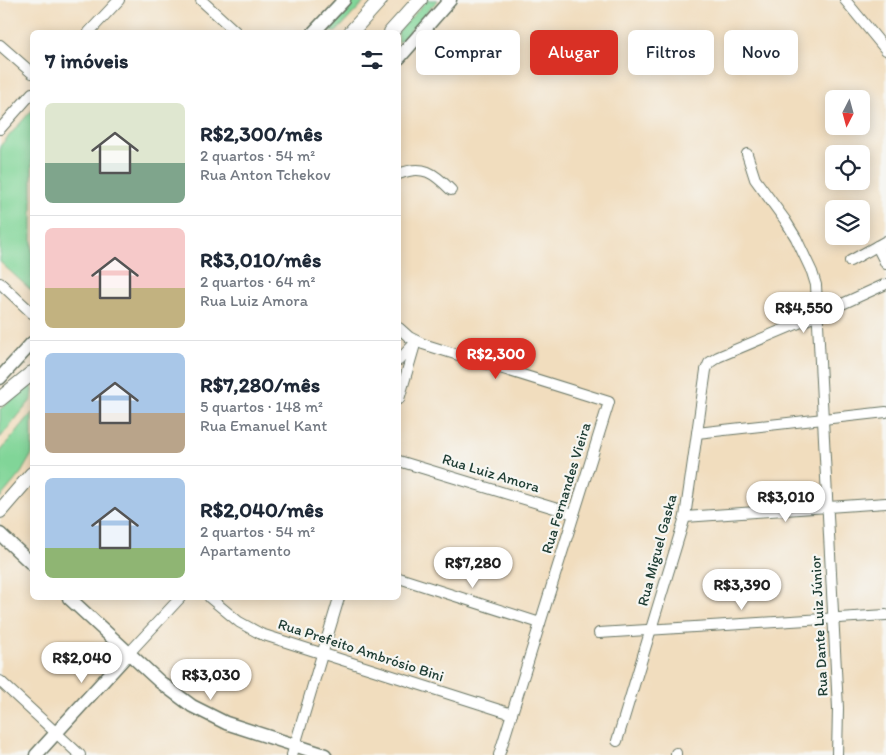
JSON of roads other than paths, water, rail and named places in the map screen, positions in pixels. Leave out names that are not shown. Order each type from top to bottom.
[{"type":"highway","points":[[352,30],[380,0]]},
{"type":"highway","points":[[393,30],[420,0]]},
{"type":"highway","points":[[0,399],[30,375]]},
{"type":"highway","points":[[0,511],[30,476]]},
{"type":"main road","points":[[316,30],[344,0]]},
{"type":"main road","points":[[401,56],[450,0]]},
{"type":"main road","points":[[0,378],[30,345]]},
{"type":"main road","points":[[0,534],[30,562]]},
{"type":"main road","points":[[71,600],[175,694],[210,716],[293,750],[325,755]]},
{"type":"main road","points":[[36,755],[129,653]]},
{"type":"street","points":[[91,30],[119,0]]},
{"type":"street","points":[[201,0],[234,30]]},
{"type":"street","points":[[845,0],[886,50]]},
{"type":"street","points":[[0,45],[30,71]]},
{"type":"street","points":[[0,129],[30,96]]},
{"type":"street","name":"Rua Dante Luiz Júnior","points":[[747,154],[755,179],[785,220],[809,265],[816,285],[834,618],[838,708],[837,755]]},
{"type":"street","points":[[401,174],[415,170],[429,172],[440,179],[451,190]]},
{"type":"street","points":[[850,261],[882,243],[886,264]]},
{"type":"street","points":[[0,283],[30,311]]},
{"type":"street","points":[[818,315],[885,287]]},
{"type":"street","name":"Rua Miguel Gaska","points":[[617,741],[685,517],[706,370],[709,363],[718,356],[818,315]]},
{"type":"street","points":[[401,330],[416,341]]},
{"type":"street","points":[[401,358],[416,341]]},
{"type":"street","points":[[401,392],[416,341]]},
{"type":"street","name":"Rua Fernandes Vieira","points":[[416,341],[609,402],[499,755]]},
{"type":"street","points":[[697,433],[886,412]]},
{"type":"street","name":"Rua Luiz Amora","points":[[401,462],[574,514]]},
{"type":"street","points":[[685,517],[886,503]]},
{"type":"street","points":[[401,579],[540,623]]},
{"type":"street","points":[[129,653],[178,600]]},
{"type":"street","name":"Rua Prefeito Ambrósio Bini","points":[[212,600],[229,615],[250,629],[273,638],[512,714]]},
{"type":"street","points":[[293,750],[338,600]]},
{"type":"street","points":[[599,633],[886,615]]},
{"type":"street","points":[[0,682],[80,755]]}]
